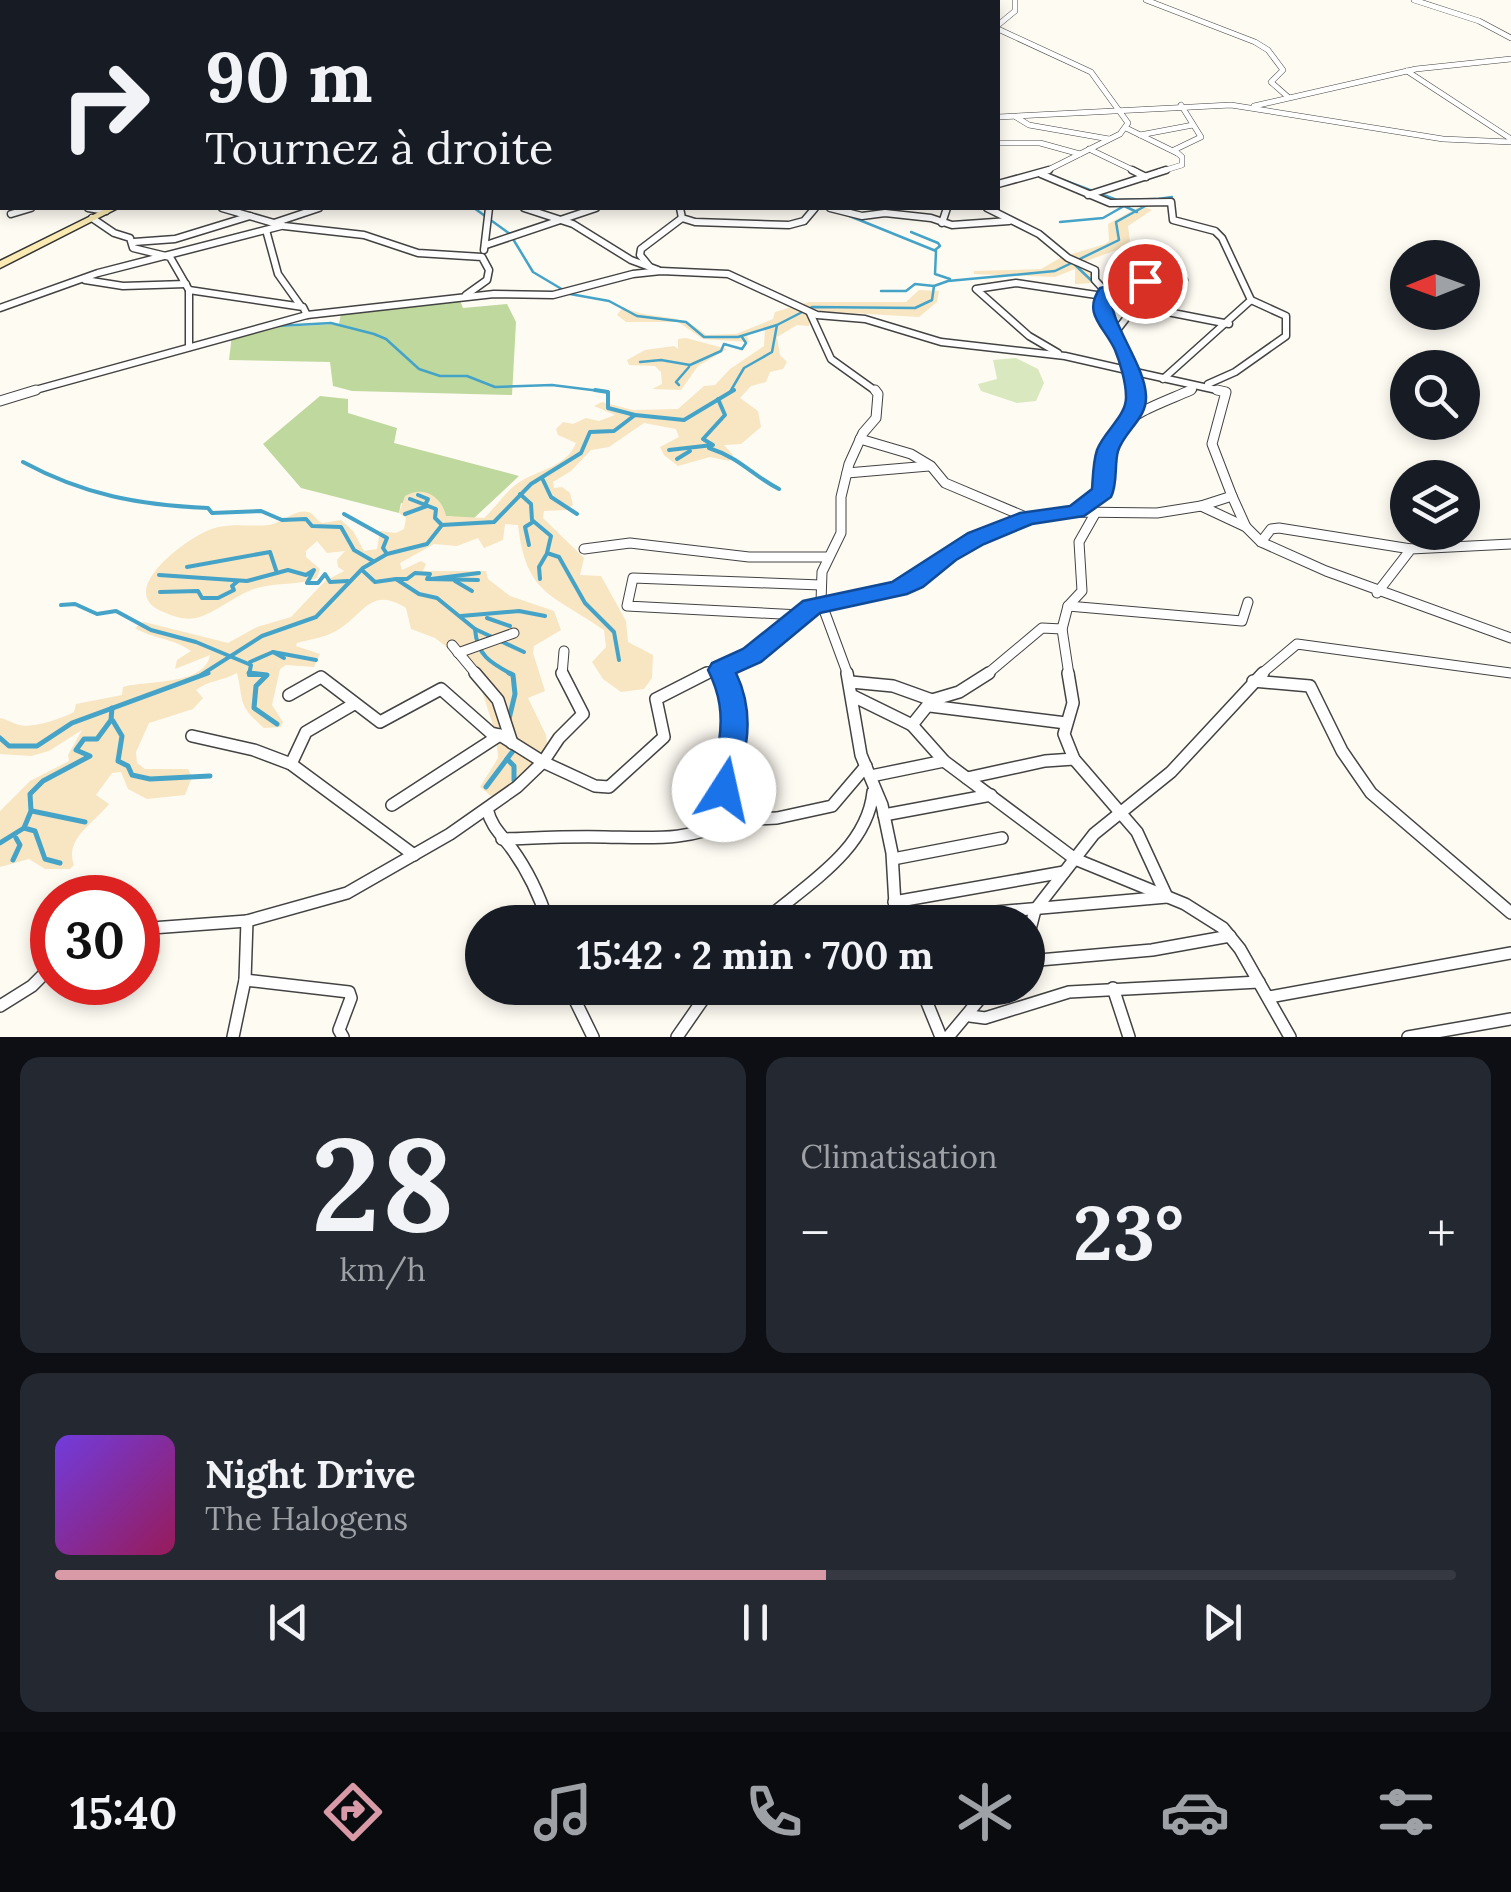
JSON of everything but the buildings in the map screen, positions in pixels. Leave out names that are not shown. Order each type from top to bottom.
[{"type":"street","points":[[1000,25],[1016,11],[1015,0]]},
{"type":"street","points":[[1146,0],[1262,46],[1283,70],[1271,82],[1288,97]]},
{"type":"street","points":[[1414,0],[1458,13],[1511,38]]},
{"type":"street","points":[[1000,28],[1092,72],[1127,119],[1126,128]]},
{"type":"street","points":[[1250,107],[1407,71],[1511,59]]},
{"type":"street","points":[[1407,71],[1511,140]]},
{"type":"street","points":[[1088,195],[1182,165],[1174,150],[1201,140],[1180,106]]},
{"type":"street","points":[[1000,117],[1180,106],[1250,107],[1444,139],[1511,140]]},
{"type":"street","points":[[1016,116],[1029,126],[1109,139]]},
{"type":"street","points":[[1140,135],[1193,125]]},
{"type":"street","points":[[1126,128],[1177,153]]},
{"type":"street","points":[[1000,184],[1041,174],[1126,128]]},
{"type":"street","points":[[1000,143],[1040,143],[1080,154]]},
{"type":"street","points":[[1089,149],[1146,177]]},
{"type":"street","points":[[1041,174],[1120,204],[1170,202],[1173,220],[1219,234],[1251,300],[1286,316],[1286,336],[1235,372],[1134,412],[1118,429],[1107,452],[1103,492],[1076,512]]},
{"type":"street","points":[[11,214],[24,210]]},
{"type":"street","points":[[229,210],[279,225],[364,235],[418,253],[480,256],[487,265],[487,280],[459,299]]},
{"type":"street","points":[[0,308],[80,279],[266,230],[314,210]]},
{"type":"street","points":[[480,256],[486,245],[489,210]]},
{"type":"street","points":[[540,224],[547,210],[630,260],[661,271]]},
{"type":"street","points":[[486,245],[590,210]]},
{"type":"street","points":[[680,210],[682,218]]},
{"type":"street","points":[[682,218],[708,224],[778,226],[804,221],[813,210]]},
{"type":"street","points":[[838,210],[862,216],[903,215],[974,226],[1010,221]]},
{"type":"street","points":[[942,223],[946,210]]},
{"type":"street","points":[[991,210],[1039,234],[1068,258],[1093,268],[1094,280],[1105,294],[1102,314],[1132,371],[1134,412]]},
{"type":"street","points":[[0,265],[90,213],[134,242],[175,238],[250,216]]},
{"type":"street","points":[[649,266],[640,254],[641,249],[682,218]]},
{"type":"street","points":[[266,230],[278,274],[307,316]]},
{"type":"street","points":[[134,242],[133,248],[170,257],[188,287],[189,347]]},
{"type":"street","points":[[0,401],[307,316],[459,299],[563,294],[633,274],[661,271],[728,274],[810,313],[864,319],[954,344],[1065,356],[1226,392],[1212,444],[1246,527]]},
{"type":"street","points":[[80,279],[123,286],[166,282],[300,305]]},
{"type":"street","points":[[1065,356],[1029,336],[976,288],[1016,283],[1105,294],[1145,281],[1175,284],[1184,280]]},
{"type":"street","points":[[1118,291],[1142,307],[1229,324]]},
{"type":"street","points":[[1163,379],[1229,324],[1251,300]]},
{"type":"street","points":[[1114,334],[1130,312],[1142,307]]},
{"type":"street","points":[[810,313],[816,337],[838,367],[868,383],[878,394],[876,418],[860,439],[847,474],[841,497],[840,533],[827,557],[821,602],[851,682],[861,755],[884,815],[893,859],[894,905]]},
{"type":"street","points":[[860,439],[898,448],[931,466],[945,483],[1028,518]]},
{"type":"street","points":[[847,474],[931,466]]},
{"type":"street","points":[[289,695],[321,677],[380,722],[441,689],[491,733],[500,734],[543,762],[595,786],[609,787],[664,737],[656,698],[681,683],[752,656],[821,602],[914,582],[947,554],[1028,518],[1076,512],[1158,514],[1232,496]]},
{"type":"street","points":[[1201,506],[1246,527],[1261,542],[1377,593],[1475,622],[1511,638]]},
{"type":"street","points":[[1096,512],[1079,542],[1082,591],[1068,606],[1062,630],[1073,703],[1064,734],[1074,759],[1137,832],[1168,898]]},
{"type":"street","points":[[1261,542],[1270,529],[1278,528],[1390,546]]},
{"type":"street","points":[[584,548],[630,543],[748,557],[827,557]]},
{"type":"street","points":[[1480,546],[1511,544]]},
{"type":"street","points":[[1377,593],[1411,550]]},
{"type":"street","points":[[800,615],[626,606],[633,578],[821,585]]},
{"type":"street","points":[[1068,606],[1242,621],[1248,602]]},
{"type":"street","points":[[912,725],[930,703],[942,701],[973,684],[1042,628],[1062,630]]},
{"type":"street","points":[[512,744],[498,700],[455,649],[514,633]]},
{"type":"street","points":[[1039,905],[1094,834],[1188,757],[1198,737],[1253,681],[1298,644],[1511,673]]},
{"type":"street","points":[[160,927],[247,922],[332,900],[487,809],[543,762],[558,738],[584,714],[562,675],[564,651]]},
{"type":"street","points":[[721,670],[733,694],[735,716],[732,746],[722,775],[727,810],[737,820]]},
{"type":"street","points":[[851,682],[867,680],[930,703],[1066,722]]},
{"type":"street","points":[[1253,681],[1310,686],[1342,750],[1371,793],[1511,912]]},
{"type":"street","points":[[853,696],[912,725],[944,761],[1076,860],[1210,918],[1230,936],[1290,1037]]},
{"type":"street","points":[[291,764],[306,732],[354,704]]},
{"type":"street","points":[[392,804],[500,734]]},
{"type":"street","points":[[192,736],[254,750],[291,764],[414,855]]},
{"type":"street","points":[[967,778],[1074,759]]},
{"type":"street","points":[[502,839],[608,837],[658,841],[709,831],[737,820],[777,818],[832,806],[869,769],[944,761]]},
{"type":"street","points":[[784,905],[813,882],[864,829],[875,811],[869,769]]},
{"type":"street","points":[[884,815],[991,795]]},
{"type":"street","points":[[487,809],[493,830],[542,905]]},
{"type":"street","points":[[893,859],[1002,838]]},
{"type":"street","points":[[894,902],[1064,872]]},
{"type":"street","points":[[1045,909],[1168,898]]},
{"type":"street","points":[[232,1037],[244,980],[247,922]]},
{"type":"street","points":[[1045,959],[1152,950],[1230,936]]},
{"type":"street","points":[[1269,996],[1511,954]]},
{"type":"street","points":[[244,980],[349,992],[339,1030],[343,1037]]},
{"type":"street","points":[[970,1016],[985,1018],[1069,992],[1259,982]]},
{"type":"street","points":[[0,1006],[30,987]]},
{"type":"street","points":[[1113,988],[1129,1037]]},
{"type":"street","points":[[577,1005],[593,1037]]},
{"type":"street","points":[[676,1037],[699,1005]]},
{"type":"street","points":[[928,1005],[944,1037],[970,1016],[974,1005]]},
{"type":"street","points":[[1408,1037],[1511,1019]]},
{"type":"green space","points":[[459,298],[463,308],[507,304],[516,322],[512,395],[352,391],[333,386],[330,362],[229,360],[232,335],[259,328],[339,324],[341,313]]},
{"type":"green space","points":[[1016,358],[1038,369],[1044,383],[1036,401],[1017,403],[981,391],[978,384],[997,379],[993,360]]},
{"type":"green space","points":[[320,396],[348,399],[348,413],[397,428],[394,443],[519,476],[473,519],[401,503],[399,513],[301,488],[263,444]]},
{"type":"sand","points":[[1141,206],[1152,210],[1128,226],[1130,242],[1125,247],[1086,261],[1083,267],[1094,283],[1075,284],[1075,269],[1055,277],[974,274],[1041,269],[1062,257],[1105,244],[1109,241],[1108,224]]},
{"type":"sand","points":[[919,290],[939,291],[937,302],[919,317],[817,311],[810,313],[809,326],[797,325],[777,337],[780,355],[787,362],[783,369],[770,372],[766,382],[751,386],[740,398],[758,411],[761,427],[741,444],[724,445],[733,455],[729,461],[710,457],[678,466],[660,447],[679,437],[676,429],[644,423],[609,447],[591,450],[571,471],[553,482],[554,488],[562,487],[570,493],[573,505],[567,510],[544,511],[543,518],[584,558],[580,575],[601,576],[626,621],[628,642],[653,655],[652,678],[644,689],[621,692],[603,679],[592,662],[606,647],[604,630],[556,599],[535,579],[522,548],[518,525],[505,524],[503,540],[484,548],[478,538],[457,546],[434,544],[400,563],[402,570],[421,561],[426,564],[423,571],[486,571],[488,579],[510,596],[554,611],[561,630],[534,646],[533,653],[545,691],[528,698],[546,735],[548,753],[503,792],[491,796],[480,787],[498,758],[496,735],[475,669],[435,638],[411,629],[406,608],[394,602],[375,601],[331,633],[297,643],[296,646],[320,654],[314,667],[286,665],[280,669],[272,705],[283,722],[281,727],[264,728],[249,714],[237,673],[206,684],[196,690],[203,698],[193,709],[149,723],[136,752],[137,763],[145,769],[188,769],[192,777],[185,795],[147,799],[128,789],[121,772],[112,773],[96,795],[109,804],[77,839],[70,869],[45,869],[29,859],[0,867],[0,811],[30,781],[69,761],[68,755],[82,730],[49,751],[31,756],[0,754],[0,718],[37,725],[74,712],[76,704],[122,695],[123,687],[198,672],[210,655],[175,669],[177,660],[191,651],[135,628],[144,622],[228,643],[257,627],[291,617],[325,581],[344,571],[337,560],[345,551],[327,553],[317,541],[306,551],[306,557],[320,569],[317,578],[257,588],[203,616],[177,617],[151,604],[146,593],[149,581],[170,556],[198,536],[224,526],[269,525],[307,512],[323,523],[341,520],[353,531],[364,551],[377,549],[380,531],[396,533],[404,529],[406,518],[399,513],[405,496],[418,492],[436,498],[446,516],[484,518],[518,483],[559,463],[572,451],[576,443],[558,435],[556,429],[563,422],[573,424],[586,418],[599,421],[615,415],[594,406],[602,402],[633,410],[678,409],[704,386],[715,385],[730,369],[764,346],[765,328],[747,336],[749,342],[703,339],[678,322],[626,322],[617,315],[623,307],[686,322],[706,335],[736,334],[773,319],[775,312],[809,302],[906,302]]},
{"type":"sand","points":[[678,339],[727,349],[698,366],[681,390],[652,389],[662,384],[661,372],[655,366],[629,365],[627,360],[645,350],[674,346],[678,349]]},
{"type":"waterway","points":[[1063,180],[1117,200],[1156,199]]},
{"type":"waterway","points":[[1136,211],[1158,199],[1172,197]]},
{"type":"waterway","points":[[1060,222],[1103,218],[1124,206],[1136,211]]},
{"type":"waterway","points":[[477,210],[510,234],[533,272],[570,294],[609,301],[637,316],[686,322],[704,337],[738,337],[777,325]]},
{"type":"waterway","points":[[934,286],[948,281],[1055,271],[1119,240],[1116,222],[1136,211]]},
{"type":"waterway","points":[[847,215],[936,251],[935,274],[950,279]]},
{"type":"waterway","points":[[911,232],[938,243],[940,246],[935,250]]},
{"type":"waterway","points":[[1073,263],[1094,283]]},
{"type":"waterway","points":[[881,291],[906,291],[915,284],[934,286]]},
{"type":"waterway","points":[[777,325],[812,307],[915,308],[932,300],[934,286]]},
{"type":"waterway","points":[[277,326],[331,323],[374,334],[386,339],[419,369],[440,376],[467,376],[495,387],[552,385],[608,392]]},
{"type":"waterway","points":[[730,392],[744,368],[772,352],[777,325]]},
{"type":"waterway","points":[[640,362],[661,360],[690,365],[721,351],[724,344],[742,349],[746,343],[742,337]]},
{"type":"waterway","points":[[679,385],[676,382],[689,367]]},
{"type":"waterway","points":[[595,390],[608,392]]},
{"type":"waterway","points":[[718,399],[734,390]]},
{"type":"waterway","points":[[608,392],[608,408],[635,415]]},
{"type":"waterway","points":[[635,415],[684,420],[718,399]]},
{"type":"waterway","points":[[669,450],[713,445],[703,439],[725,415],[718,399]]},
{"type":"waterway","points":[[521,495],[581,453],[590,432],[614,431],[635,415]]},
{"type":"waterway","points":[[709,448],[779,489]]},
{"type":"waterway","points":[[677,459],[690,451]]},
{"type":"waterway","points":[[23,462],[68,483],[112,496],[208,508],[212,513],[261,511],[282,520],[306,519],[312,526],[341,527],[354,550],[373,561]]},
{"type":"waterway","points":[[543,480],[551,497],[577,514]]},
{"type":"waterway","points":[[418,495],[428,499],[426,503]]},
{"type":"waterway","points":[[442,525],[494,522],[521,495]]},
{"type":"waterway","points":[[521,495],[531,504],[532,520],[551,536],[547,553],[559,557],[585,603],[614,632],[619,660]]},
{"type":"waterway","points":[[410,499],[436,509],[435,518],[442,525]]},
{"type":"waterway","points":[[405,514],[427,506]]},
{"type":"waterway","points":[[344,514],[387,538],[383,548],[387,554]]},
{"type":"waterway","points":[[529,545],[525,527],[533,522]]},
{"type":"waterway","points":[[387,554],[427,544],[442,525]]},
{"type":"waterway","points":[[187,567],[270,552],[277,573]]},
{"type":"waterway","points":[[230,656],[262,636],[316,617],[363,568],[387,554]]},
{"type":"waterway","points":[[540,579],[539,567],[546,555]]},
{"type":"waterway","points":[[277,573],[288,570],[306,575],[314,570],[307,583],[318,583],[325,574],[330,582],[348,581]]},
{"type":"waterway","points":[[362,570],[375,582],[396,579],[419,594],[437,598],[475,629]]},
{"type":"waterway","points":[[159,575],[247,581],[277,573]]},
{"type":"waterway","points":[[397,579],[407,579],[415,573],[430,574],[427,579],[478,580]]},
{"type":"waterway","points":[[431,579],[479,573]]},
{"type":"waterway","points":[[160,592],[198,591],[202,598],[218,598],[234,590],[232,586],[238,581]]},
{"type":"waterway","points":[[455,581],[472,591]]},
{"type":"waterway","points":[[61,605],[75,604],[97,614],[116,611],[151,630],[230,656]]},
{"type":"waterway","points":[[461,616],[519,611],[545,616]]},
{"type":"waterway","points":[[487,618],[510,626]]},
{"type":"waterway","points":[[475,629],[524,652]]},
{"type":"waterway","points":[[475,629],[487,658],[513,675]]},
{"type":"waterway","points":[[250,662],[273,652]]},
{"type":"waterway","points":[[273,652],[316,660]]},
{"type":"waterway","points":[[273,652],[284,658]]},
{"type":"waterway","points":[[201,675],[230,656]]},
{"type":"waterway","points":[[230,656],[251,665],[249,673]]},
{"type":"waterway","points":[[112,708],[208,673]]},
{"type":"waterway","points":[[249,673],[267,675]]},
{"type":"waterway","points":[[249,673],[267,675]]},
{"type":"waterway","points":[[509,673],[513,675]]},
{"type":"waterway","points":[[267,675],[256,686],[254,708],[277,724]]},
{"type":"waterway","points":[[509,719],[515,694],[513,675]]},
{"type":"waterway","points":[[0,738],[9,746],[37,746],[72,723],[112,708]]},
{"type":"waterway","points":[[24,828],[31,811],[30,794],[43,781],[90,756],[76,750],[84,739],[97,739],[111,720],[112,708]]},
{"type":"waterway","points":[[113,721],[122,736],[118,761],[128,766],[132,775],[150,779],[210,776]]},
{"type":"waterway","points":[[507,759],[516,747]]},
{"type":"waterway","points":[[486,787],[507,759]]},
{"type":"waterway","points":[[507,759],[514,766],[514,780]]},
{"type":"waterway","points":[[32,811],[85,822]]},
{"type":"waterway","points":[[0,843],[24,828]]},
{"type":"waterway","points":[[24,828],[35,831],[45,859],[60,863]]},
{"type":"waterway","points":[[13,860],[20,845],[16,838]]},
{"type":"route","points":[[724,790],[722,775],[732,746],[735,716],[733,694],[721,670],[752,656],[812,606],[914,582],[947,554],[976,538],[1028,518],[1076,512],[1103,492],[1107,452],[1118,429],[1134,412],[1136,386],[1124,350],[1106,324],[1101,300],[1106,292],[1145,281]]}]
